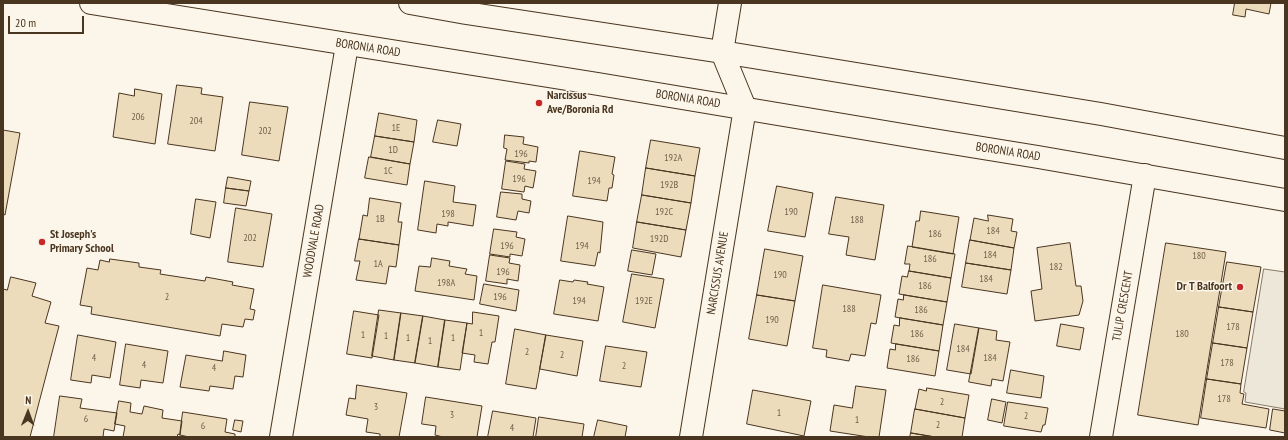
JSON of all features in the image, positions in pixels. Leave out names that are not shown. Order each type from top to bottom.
[{"type":"main road","name":"BORONIA ROAD","points":[[91,3],[745,108],[1285,200]]},
{"type":"main road","points":[[410,3],[1101,114],[1285,148]]},
{"type":"main road","points":[[730,3],[722,52],[745,108]]},
{"type":"main road","name":"WOODVALE ROAD","points":[[281,437],[347,44]]},
{"type":"main road","name":"NARCISSUS AVENUE","points":[[691,437],[745,108]]},
{"type":"main road","name":"TULIP CRESCENT","points":[[1101,437],[1145,175]]},
{"type":"shaded area","points":[[1264,269],[1285,272],[1285,409],[1245,402],[1246,393],[1244,392]]},
{"type":"building","points":[[1235,3],[1271,3],[1269,14],[1246,9],[1245,17],[1233,15]]},
{"type":"building","points":[[177,85],[202,88],[201,94],[223,97],[215,151],[168,144]]},
{"type":"building","points":[[135,89],[162,94],[155,144],[113,137],[119,93],[134,96]]},
{"type":"building","points":[[250,102],[288,107],[279,161],[242,155]]},
{"type":"building","points":[[379,113],[417,120],[414,142],[375,136]]},
{"type":"building","points":[[438,120],[461,124],[457,146],[433,142]]},
{"type":"building","points":[[3,130],[20,133],[5,215],[3,214]]},
{"type":"building","points":[[505,135],[524,137],[523,144],[538,147],[536,162],[529,161],[529,163],[505,160],[507,149],[504,148]]},
{"type":"building","points":[[375,136],[414,142],[410,164],[371,157]]},
{"type":"building","points":[[651,140],[700,148],[695,176],[646,168]]},
{"type":"building","points":[[580,151],[615,157],[612,174],[614,175],[612,188],[609,188],[607,201],[573,196]]},
{"type":"building","points":[[369,157],[410,164],[407,185],[365,178]]},
{"type":"building","points":[[506,161],[525,164],[524,169],[536,171],[533,188],[525,186],[524,192],[502,189]]},
{"type":"building","points":[[646,168],[695,176],[691,203],[642,195]]},
{"type":"building","points":[[228,177],[251,181],[249,191],[226,188]]},
{"type":"building","points":[[425,181],[455,186],[453,202],[476,205],[473,226],[448,222],[448,226],[437,224],[436,233],[418,230]]},
{"type":"building","points":[[777,186],[813,193],[805,237],[768,231]]},
{"type":"building","points":[[226,188],[249,191],[246,206],[224,203]]},
{"type":"building","points":[[501,192],[522,194],[522,199],[531,201],[529,213],[518,211],[516,220],[497,217]]},
{"type":"building","points":[[642,195],[691,203],[686,230],[637,222]]},
{"type":"building","points":[[836,197],[884,205],[875,260],[846,255],[849,237],[829,234]]},
{"type":"building","points":[[370,198],[401,203],[398,222],[402,222],[399,245],[359,239],[363,215],[367,216]]},
{"type":"building","points":[[196,199],[216,202],[210,238],[191,234]]},
{"type":"building","points":[[236,208],[272,214],[263,267],[228,262]]},
{"type":"building","points":[[921,211],[959,217],[953,254],[912,247],[916,221],[919,221]]},
{"type":"building","points":[[988,215],[1013,219],[1011,231],[1017,232],[1014,248],[970,240],[974,218],[988,221]]},
{"type":"building","points":[[568,216],[603,222],[600,253],[598,252],[595,266],[561,261]]},
{"type":"building","points":[[637,222],[686,230],[681,257],[633,248]]},
{"type":"building","points":[[494,229],[517,232],[516,237],[525,239],[522,256],[510,254],[510,257],[490,254]]},
{"type":"building","points":[[359,239],[399,245],[396,267],[389,266],[386,284],[356,280],[360,261],[355,261]]},
{"type":"building","points":[[970,240],[1014,248],[1011,270],[966,263]]},
{"type":"building","points":[[1070,243],[1076,286],[1081,286],[1083,301],[1079,315],[1035,321],[1031,291],[1042,289],[1037,248]]},
{"type":"building","points":[[1166,243],[1226,252],[1198,425],[1138,415]]},
{"type":"building","points":[[908,246],[955,254],[951,278],[909,271],[910,264],[905,264]]},
{"type":"building","points":[[765,249],[803,256],[795,301],[757,295]]},
{"type":"building","points":[[632,250],[656,254],[652,275],[628,271]]},
{"type":"building","points":[[490,255],[510,258],[509,263],[520,265],[518,281],[507,279],[507,284],[486,281]]},
{"type":"building","points":[[432,258],[450,261],[449,266],[467,269],[465,274],[477,276],[474,300],[415,291],[419,266],[430,267]]},
{"type":"building","points":[[110,259],[139,263],[139,267],[161,270],[160,274],[205,281],[206,277],[233,282],[232,285],[254,289],[250,309],[255,310],[253,320],[245,319],[243,327],[222,324],[220,336],[91,314],[92,307],[80,305],[87,268],[98,270],[100,260],[109,262]]},
{"type":"building","name":"Dr T Balfoort","points":[[1227,262],[1261,267],[1253,312],[1219,307]]},
{"type":"building","points":[[966,263],[1011,270],[1007,294],[962,287]]},
{"type":"building","points":[[909,271],[951,278],[947,302],[899,294],[902,276],[907,277]]},
{"type":"building","points":[[632,274],[664,279],[655,328],[623,322]]},
{"type":"building","points":[[11,277],[36,283],[32,296],[51,302],[45,323],[59,326],[30,437],[3,437],[3,289],[7,290]]},
{"type":"building","points":[[560,280],[588,282],[587,284],[604,287],[598,321],[554,314]]},
{"type":"building","points":[[484,284],[519,290],[516,311],[480,304]]},
{"type":"building","points":[[823,285],[881,295],[876,324],[871,323],[865,356],[851,354],[849,361],[826,357],[827,350],[813,348]]},
{"type":"building","points":[[757,295],[795,301],[787,346],[749,339]]},
{"type":"building","points":[[904,295],[947,302],[943,325],[895,317],[898,299],[903,300]]},
{"type":"building","points":[[1219,307],[1253,312],[1247,348],[1213,343]]},
{"type":"building","points":[[379,310],[401,313],[394,360],[372,356]]},
{"type":"building","points":[[354,311],[379,315],[372,358],[347,354]]},
{"type":"building","points":[[473,312],[499,316],[495,342],[492,342],[488,364],[474,362],[475,355],[462,353],[467,323],[472,324]]},
{"type":"building","points":[[401,313],[423,316],[415,363],[394,360]]},
{"type":"building","points":[[423,316],[445,320],[438,367],[415,363]]},
{"type":"building","points":[[900,318],[943,325],[939,351],[891,343],[894,325],[899,326]]},
{"type":"building","points":[[445,320],[467,323],[460,370],[438,367]]},
{"type":"building","points":[[955,324],[979,328],[971,374],[947,370]]},
{"type":"building","points":[[1061,324],[1084,328],[1080,350],[1057,346]]},
{"type":"building","points":[[979,328],[997,331],[996,340],[1010,342],[1003,381],[992,379],[991,386],[969,382]]},
{"type":"building","points":[[515,329],[546,335],[536,389],[506,384]]},
{"type":"building","points":[[78,335],[116,342],[110,378],[92,375],[91,383],[71,380]]},
{"type":"building","points":[[546,335],[583,341],[577,376],[540,369]]},
{"type":"building","points":[[1213,343],[1247,348],[1241,384],[1207,379]]},
{"type":"building","points":[[126,344],[168,351],[163,383],[141,380],[140,388],[120,385]]},
{"type":"building","points":[[896,344],[939,351],[935,376],[887,368],[890,349],[895,350]]},
{"type":"building","points":[[606,346],[647,352],[641,387],[600,381]]},
{"type":"building","points":[[224,351],[246,355],[243,377],[235,376],[233,389],[210,386],[209,391],[180,387],[186,355],[222,361]]},
{"type":"building","points":[[1011,370],[1044,376],[1041,398],[1007,393]]},
{"type":"building","points":[[1207,379],[1241,384],[1240,393],[1244,394],[1242,404],[1269,409],[1266,428],[1201,418]]},
{"type":"building","points":[[357,385],[407,393],[399,437],[380,437],[380,434],[366,432],[368,419],[346,415],[349,398],[355,399]]},
{"type":"building","points":[[856,386],[886,390],[879,437],[869,437],[830,431],[834,405],[852,408]]},
{"type":"building","points":[[927,388],[969,395],[965,418],[915,409],[919,389],[926,391]]},
{"type":"building","points":[[753,390],[811,401],[804,436],[747,424]]},
{"type":"building","points":[[60,396],[82,399],[80,408],[117,413],[114,431],[104,429],[103,437],[54,437]]},
{"type":"building","points":[[426,397],[482,406],[477,437],[443,437],[435,435],[436,426],[422,424]]},
{"type":"building","points":[[992,399],[1006,402],[1002,423],[988,420]]},
{"type":"building","points":[[119,401],[131,403],[130,412],[142,414],[144,406],[163,410],[162,418],[182,421],[180,435],[178,434],[177,437],[123,437],[125,426],[115,424]]},
{"type":"building","points":[[1008,402],[1048,408],[1045,425],[1043,425],[1041,432],[1004,426]]},
{"type":"building","points":[[915,409],[965,418],[962,437],[935,437],[911,433]]},
{"type":"building","points":[[1273,409],[1285,411],[1285,433],[1270,430]]},
{"type":"building","points":[[493,411],[536,418],[533,437],[488,437]]},
{"type":"building","points":[[183,412],[227,419],[225,432],[235,434],[235,437],[189,437],[180,435]]},
{"type":"building","points":[[539,417],[584,424],[582,437],[536,437]]},
{"type":"building","points":[[235,420],[243,421],[241,432],[233,430]]},
{"type":"building","points":[[598,420],[627,426],[625,437],[594,437]]},
{"type":"building","points":[[911,433],[935,437],[910,437]]},
{"type":"place","name":"Narcissus Ave/Boronia Rd","points":[[539,103]]},
{"type":"place","name":"St Joseph's Primary School","points":[[42,242]]},
{"type":"place","name":"Dr T Balfoort","points":[[1240,287]]}]
